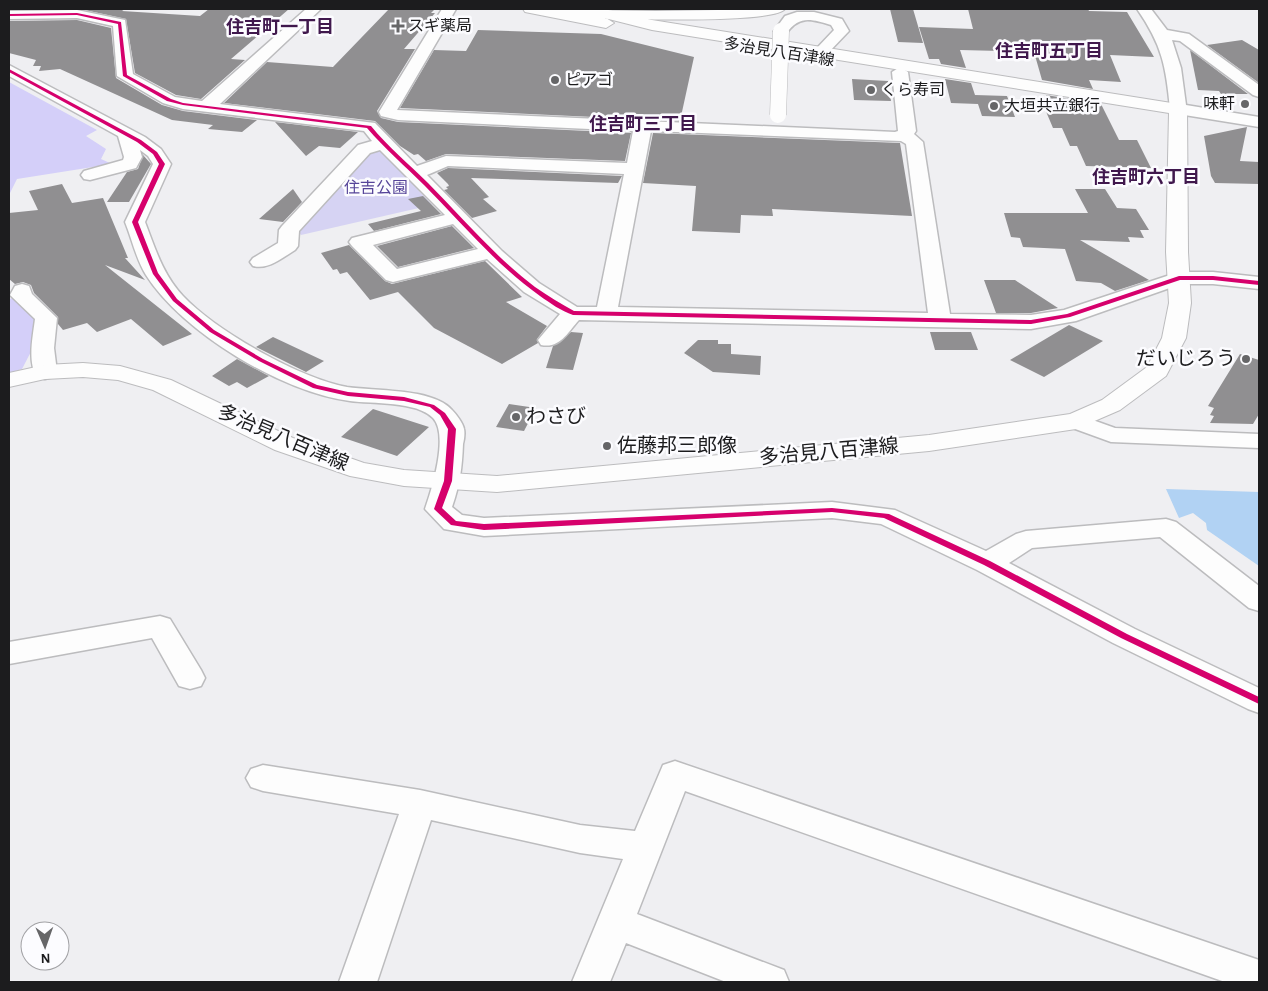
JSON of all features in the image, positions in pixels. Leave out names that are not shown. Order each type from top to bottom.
[{"type":"main road","name":"多治見八百津線","points":[[530,9],[900,72],[1178,113]]},
{"type":"main road","points":[[535,9],[607,14],[689,14],[778,9]]},
{"type":"main road","points":[[586,9],[607,14]]},
{"type":"main road","name":"多治見八百津線","points":[[607,14],[652,25],[1178,113]]},
{"type":"main road","name":"多治見八百津線","points":[[9,380],[45,372],[83,370],[120,373],[162,386],[284,444],[359,470],[404,478],[497,484],[929,443],[1076,421],[1111,405],[1157,370],[1174,338],[1180,304],[1178,278],[1178,113]]},
{"type":"street","points":[[206,107],[314,9]]},
{"type":"street","points":[[369,127],[378,117],[387,112],[449,9]]},
{"type":"street","points":[[1144,9],[1170,49],[1175,70],[1178,113]]},
{"type":"street","points":[[9,15],[82,11],[120,23],[126,76],[169,100],[206,107],[369,127],[382,144],[415,173],[492,252],[547,300],[573,313],[606,316],[1031,322],[1068,316],[1178,278],[1213,278],[1259,283]]},
{"type":"street","points":[[778,123],[781,31],[783,24],[790,19],[800,17],[819,17],[837,22],[842,31],[821,52]]},
{"type":"street","points":[[1162,34],[1184,37],[1259,92]]},
{"type":"street","points":[[9,70],[155,153],[162,164],[135,222],[155,273],[175,300],[212,332],[261,360],[315,387],[348,394],[404,399],[432,406],[443,414],[452,428],[448,481],[438,509],[454,523],[484,526],[832,510],[886,516],[987,563],[1124,636],[1259,701]]},
{"type":"street","points":[[900,72],[906,131],[904,135]]},
{"type":"street","points":[[387,112],[398,115],[644,126],[778,123],[895,137],[904,135],[914,142],[940,320]]},
{"type":"street","points":[[1178,113],[1259,122]]},
{"type":"street","points":[[1178,113],[1259,130]]},
{"type":"street","points":[[606,316],[644,126]]},
{"type":"street","points":[[90,175],[130,164],[132,157],[126,135]]},
{"type":"street","points":[[260,262],[288,246],[289,230],[364,149],[382,144]]},
{"type":"street","points":[[415,173],[446,161],[635,169]]},
{"type":"street","points":[[458,217],[359,242],[393,276],[492,252]]},
{"type":"street","points":[[22,290],[21,295],[46,318],[45,372]]},
{"type":"street","points":[[549,340],[573,313]]},
{"type":"street","points":[[1076,421],[1112,435],[1259,441]]},
{"type":"street","points":[[987,563],[1026,540],[1166,528],[1259,601]]},
{"type":"street","points":[[9,653],[160,626],[190,678]]},
{"type":"street","points":[[591,982],[675,774],[1259,977]]},
{"type":"street","points":[[263,778],[420,804],[580,839],[645,847]]},
{"type":"street","points":[[358,982],[420,804]]},
{"type":"street","points":[[616,922],[770,982]]},
{"type":"green space","name":"住吉公園","points":[[369,151],[382,151],[432,205],[301,235],[297,230],[308,214],[318,210]]},
{"type":"shaded area","points":[[9,82],[97,130],[86,136],[106,149],[101,159],[112,164],[17,179],[9,195]]},
{"type":"shaded area","points":[[13,298],[39,321],[36,342],[22,369],[9,373],[9,299]]},
{"type":"water","points":[[1166,489],[1259,492],[1259,566],[1207,530],[1206,523],[1193,513],[1179,518]]},
{"type":"building","points":[[80,9],[125,9],[122,11],[200,16],[209,9],[289,9],[231,59],[245,60],[201,99],[176,95],[135,73],[126,19]]},
{"type":"building","points":[[389,9],[435,9],[431,13],[435,13],[404,49],[415,49],[377,111],[381,118],[398,122],[631,133],[625,161],[446,154],[426,161],[418,154],[414,155],[400,146],[375,121],[224,103],[267,62],[333,67]]},
{"type":"building","points":[[890,9],[913,9],[923,43],[898,42]]},
{"type":"building","points":[[968,9],[1088,9],[1089,11],[1127,12],[1154,57],[1110,55],[1121,82],[1089,80],[1093,89],[1042,80],[1036,59],[1003,58],[1001,51],[960,50],[966,68],[941,64],[939,59],[929,59],[919,27],[973,29]]},
{"type":"building","points":[[77,20],[111,28],[116,78],[162,105],[183,111],[257,120],[242,132],[208,129],[213,125],[172,120],[60,69],[39,71],[41,66],[33,66],[36,60],[9,53],[9,21]]},
{"type":"building","name":"ピアゴ","points":[[478,30],[601,34],[694,57],[680,121],[400,108],[434,50],[466,51]]},
{"type":"building","points":[[1242,40],[1259,50],[1259,83],[1207,45]]},
{"type":"building","points":[[1190,50],[1248,94],[1221,94],[1219,91],[1198,90]]},
{"type":"building","name":"くら寿司","points":[[852,79],[888,81],[891,101],[854,100]]},
{"type":"building","points":[[945,79],[971,83],[978,104],[951,103]]},
{"type":"building","points":[[975,95],[1007,96],[1015,117],[982,116]]},
{"type":"building","points":[[1046,95],[1101,104],[1119,140],[1137,140],[1151,168],[1086,166],[1077,146],[1070,146],[1062,128],[1053,128],[1042,102],[1048,102]]},
{"type":"building","points":[[275,122],[358,132],[340,148],[319,146],[306,156]]},
{"type":"building","points":[[1247,127],[1240,161],[1259,162],[1259,184],[1215,183],[1211,176],[1204,136]]},
{"type":"building","points":[[653,133],[900,143],[912,216],[772,209],[773,216],[741,215],[740,233],[692,231],[696,186],[643,183]]},
{"type":"building","points":[[143,155],[151,164],[129,202],[107,202],[127,172],[138,169]]},
{"type":"building","points":[[448,168],[622,176],[618,183],[471,178],[489,197],[483,199],[497,211],[472,218],[444,190],[448,189],[446,187],[449,186],[437,173]]},
{"type":"building","points":[[62,184],[72,203],[103,198],[128,258],[125,258],[145,280],[105,265],[192,334],[163,346],[131,319],[97,332],[87,323],[63,330],[58,324],[58,317],[34,293],[31,285],[23,282],[15,284],[9,279],[9,213],[38,210],[29,191]]},
{"type":"building","points":[[293,189],[302,202],[283,222],[259,219]]},
{"type":"building","points":[[1075,189],[1105,189],[1117,208],[1136,209],[1149,230],[1140,230],[1144,238],[1128,237],[1130,242],[1080,240],[1149,280],[1115,291],[1101,283],[1076,281],[1065,249],[1023,247],[1020,238],[1011,237],[1004,213],[1088,213]]},
{"type":"building","points":[[423,196],[441,214],[374,231],[368,224],[421,211],[408,199]]},
{"type":"building","points":[[452,226],[474,248],[398,267],[377,246]]},
{"type":"building","points":[[349,245],[385,281],[392,284],[485,261],[522,297],[506,302],[547,326],[537,339],[538,343],[502,364],[434,328],[398,292],[370,300],[347,272],[340,274],[337,269],[333,270],[321,253]]},
{"type":"building","points":[[984,280],[1015,280],[1058,308],[1031,313],[996,313]]},
{"type":"building","points":[[1069,325],[1103,341],[1044,377],[1010,360]]},
{"type":"building","points":[[571,332],[583,333],[573,370],[546,368],[553,346]]},
{"type":"building","points":[[930,332],[971,332],[978,350],[935,350]]},
{"type":"building","points":[[273,337],[324,361],[306,372],[256,347]]},
{"type":"building","points":[[698,340],[718,340],[718,344],[731,344],[731,354],[761,356],[760,375],[713,372],[684,353]]},
{"type":"building","points":[[1240,354],[1259,360],[1259,414],[1253,424],[1210,423],[1214,416],[1210,415],[1214,408],[1208,406]]},
{"type":"building","points":[[237,359],[269,376],[247,388],[237,382],[229,386],[212,376]]},
{"type":"building","name":"わさび","points":[[509,404],[536,408],[524,431],[496,427]]},
{"type":"building","points":[[373,409],[429,427],[397,456],[341,437]]},
{"type":"cycle path","points":[[9,15],[77,14],[120,23],[125,76],[169,100],[183,104],[369,127],[389,150],[426,184],[513,272],[552,301],[573,313],[1031,322],[1068,316],[1179,278],[1213,278],[1259,283]]},
{"type":"cycle path","points":[[9,70],[139,141],[155,153],[162,164],[135,222],[155,273],[175,300],[212,331],[261,360],[315,387],[348,394],[404,399],[432,406],[443,414],[452,429],[448,481],[438,509],[454,523],[484,527],[832,510],[886,516],[987,563],[1124,636],[1259,701]]},
{"type":"place","name":"スギ薬局","points":[[398,26]]},
{"type":"place","name":"ピアゴ","points":[[555,80]]},
{"type":"place","name":"くら寿司","points":[[871,90]]},
{"type":"place","name":"味軒","points":[[1245,104]]},
{"type":"place","name":"大垣共立銀行","points":[[994,106]]},
{"type":"place","name":"だいじろう","points":[[1246,359]]},
{"type":"place","name":"わさび","points":[[516,417]]},
{"type":"place","name":"佐藤邦三郎像","points":[[607,446]]},
{"type":"district","name":"住吉町一丁目","points":[[280,28]]},
{"type":"district","name":"住吉町五丁目","points":[[1049,52]]},
{"type":"district","name":"住吉町三丁目","points":[[643,125]]},
{"type":"district","name":"住吉町六丁目","points":[[1146,178]]}]
